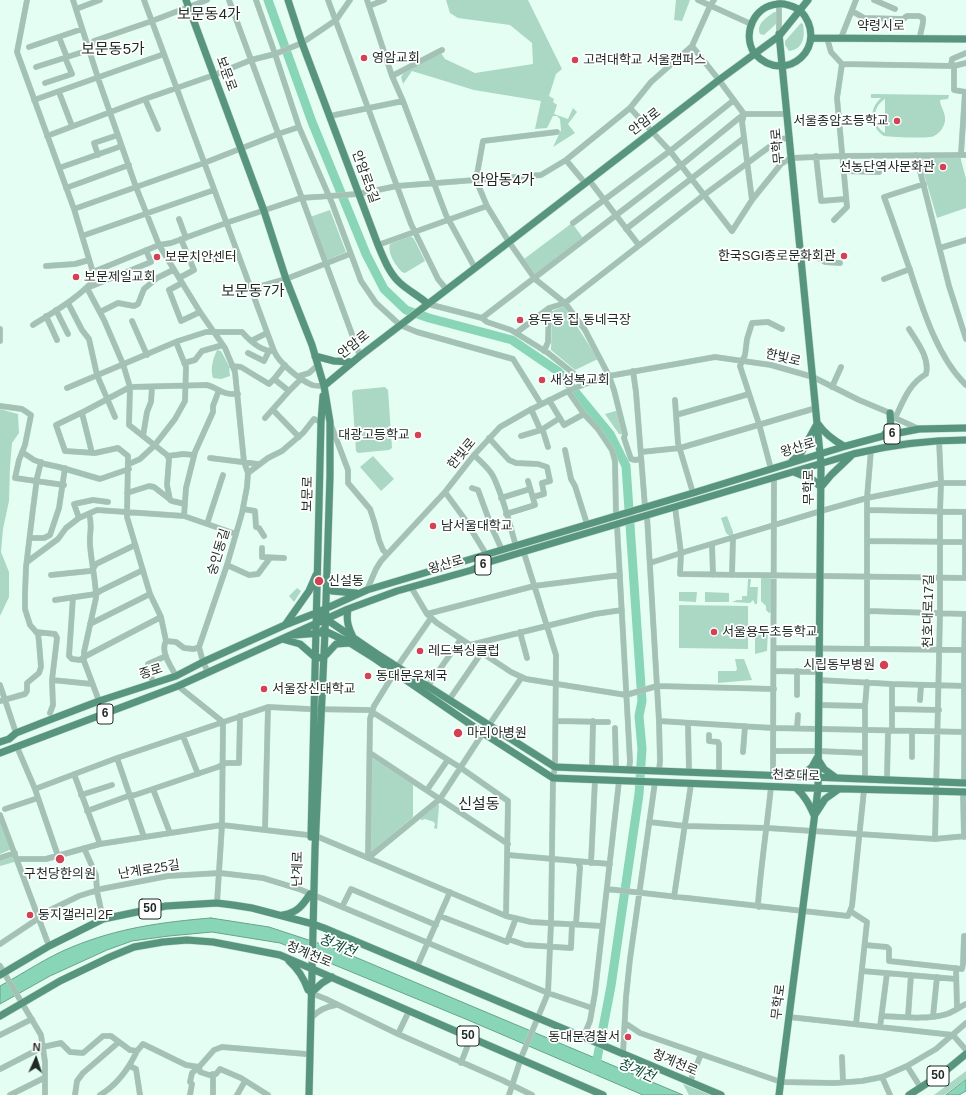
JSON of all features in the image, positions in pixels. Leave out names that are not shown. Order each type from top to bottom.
[{"type":"main road","name":"안암로5길","points":[[288,0],[302,43],[358,194],[386,264],[394,277],[401,284],[428,304]]},
{"type":"main road","points":[[779,2],[802,6],[809,23],[812,38],[804,56],[794,63],[782,66],[771,65],[762,60],[755,53],[749,40],[750,24],[757,14],[768,6],[779,2]]},
{"type":"main road","name":"보문로","points":[[188,3],[264,211],[286,279],[315,356],[324,386],[330,422],[330,476],[325,619]]},
{"type":"main road","name":"안암로","points":[[324,386],[352,362],[779,35],[802,6]]},
{"type":"main road","name":"무학로","points":[[779,35],[821,464],[818,648],[818,789],[779,1095]]},
{"type":"main road","name":"약령시로","points":[[812,38],[966,39]]},
{"type":"main road","points":[[315,356],[334,361],[352,362]]},
{"type":"main road","name":"보문로","points":[[316,624],[321,422],[324,386]]},
{"type":"main road","points":[[883,436],[891,426],[893,415]]},
{"type":"main road","points":[[790,463],[801,453],[818,424],[825,434],[844,446]]},
{"type":"main road","name":"왕산로","points":[[643,508],[820,453],[883,436],[919,429],[966,428]]},
{"type":"main road","name":"왕산로","points":[[643,517],[852,454],[920,442],[966,440]]},
{"type":"main road","points":[[794,472],[813,480],[821,487],[852,454]]},
{"type":"main road","name":"6","points":[[617,515],[643,508]]},
{"type":"main road","name":"왕산로","points":[[316,613],[333,604],[367,590],[617,515]]},
{"type":"main road","name":"6","points":[[618,524],[643,517]]},
{"type":"main road","name":"왕산로","points":[[325,619],[397,591],[472,570],[489,562],[524,553],[618,524]]},
{"type":"main road","points":[[285,625],[309,591],[318,569]]},
{"type":"main road","points":[[317,584],[326,584],[332,591],[358,593]]},
{"type":"main road","points":[[348,609],[347,624],[351,640]]},
{"type":"main road","points":[[316,613],[351,640],[396,670],[483,733],[553,778],[619,781]]},
{"type":"main road","name":"종로","points":[[0,742],[9,739],[16,733],[99,701],[176,676],[203,662],[285,625],[316,613]]},
{"type":"main road","name":"종로","points":[[0,753],[178,686],[291,636],[325,619]]},
{"type":"main road","name":"난계로","points":[[310,969],[314,709],[320,657],[326,632],[325,619]]},
{"type":"main road","points":[[316,624],[326,632],[351,640]]},
{"type":"main road","name":"난계로","points":[[313,836],[322,709],[320,657],[316,645],[316,624]]},
{"type":"main road","points":[[291,636],[326,632]]},
{"type":"main road","points":[[282,639],[300,644],[320,657],[336,644],[351,640]]},
{"type":"main road","points":[[396,670],[428,686],[555,767],[629,770]]},
{"type":"main road","points":[[801,776],[812,766],[818,755]]},
{"type":"main road","points":[[818,755],[824,770],[836,778]]},
{"type":"main road","name":"천호대로","points":[[629,770],[965,783]]},
{"type":"main road","name":"천호대로","points":[[619,781],[818,789],[964,792]]},
{"type":"main road","points":[[796,788],[808,801],[814,814],[825,799],[838,789]]},
{"type":"main road","points":[[282,916],[297,911],[312,894]]},
{"type":"main road","name":"50","points":[[3,973],[49,946],[103,919],[170,905],[218,903],[243,906],[282,916],[311,926],[417,967],[536,1021],[583,1038]]},
{"type":"main road","name":"청계천로","points":[[0,1016],[21,1001],[110,956],[134,947],[163,942],[187,940],[206,941],[283,956],[310,969],[471,1037],[522,1056],[603,1095]]},
{"type":"main road","points":[[283,956],[298,968],[310,991],[305,1095]]},
{"type":"main road","points":[[309,1095],[311,1018],[310,969]]},
{"type":"main road","points":[[310,991],[332,977]]},
{"type":"main road","name":"청계천로","points":[[583,1038],[721,1095]]},
{"type":"main road","name":"50","points":[[909,1095],[921,1088],[966,1054]]},
{"type":"street","points":[[27,0],[17,52],[74,208],[95,279],[87,288],[68,303],[33,325]]},
{"type":"street","name":"숭인동길","points":[[73,0],[98,78],[136,187],[159,245],[180,281],[223,345],[235,372],[244,462],[248,473],[247,487],[243,509],[227,565],[199,646]]},
{"type":"street","points":[[76,9],[99,0]]},
{"type":"street","points":[[144,0],[251,289],[272,351],[285,365],[300,377],[312,385],[324,386]]},
{"type":"street","points":[[36,67],[89,50],[94,41],[152,21],[188,3],[207,0]]},
{"type":"street","points":[[229,0],[360,356]]},
{"type":"street","points":[[256,0],[299,127],[364,287],[376,303],[400,325],[417,332],[513,359],[541,404]]},
{"type":"street","points":[[328,0],[364,97],[367,109],[414,232],[438,279],[447,290]]},
{"type":"street","points":[[47,136],[251,60],[275,54],[302,43],[336,20],[350,0]]},
{"type":"street","points":[[384,0],[368,3],[392,76],[449,220],[475,268]]},
{"type":"street","points":[[698,0],[750,24]]},
{"type":"street","points":[[93,272],[159,245],[183,239],[301,198],[358,194],[397,186],[434,182],[541,175],[566,160],[630,108],[651,82],[692,46],[714,0]]},
{"type":"street","name":"약령시로","points":[[841,38],[856,0]]},
{"type":"street","points":[[874,0],[895,9]]},
{"type":"street","points":[[779,2],[779,35]]},
{"type":"street","name":"약령시로","points":[[852,11],[864,18],[903,19],[907,16],[919,16],[923,18],[924,22],[920,33],[920,38]]},
{"type":"street","points":[[29,47],[82,29]]},
{"type":"street","points":[[45,83],[72,74],[59,37]]},
{"type":"street","points":[[827,38],[831,52],[842,64],[952,66],[966,64]]},
{"type":"street","points":[[692,46],[744,114],[742,122],[752,200]]},
{"type":"street","points":[[392,76],[442,50]]},
{"type":"street","points":[[630,108],[670,151],[732,231],[752,200],[781,164],[791,158],[916,154],[963,155],[966,92],[954,90],[952,60],[966,53]]},
{"type":"street","points":[[34,100],[164,54]]},
{"type":"street","points":[[834,220],[846,207],[837,98],[842,64]]},
{"type":"street","points":[[59,92],[72,126]]},
{"type":"street","points":[[145,99],[158,129]]},
{"type":"street","points":[[573,223],[670,151],[734,100]]},
{"type":"street","points":[[330,116],[403,101]]},
{"type":"street","points":[[482,318],[535,279],[744,114],[787,114]]},
{"type":"street","points":[[74,208],[204,163],[299,127]]},
{"type":"street","points":[[557,132],[483,141],[476,180],[487,206],[509,242],[535,279],[564,303],[585,330],[609,376],[625,434],[624,438],[631,458],[635,460],[641,459]]},
{"type":"street","points":[[98,155],[94,142],[118,135]]},
{"type":"street","points":[[626,229],[744,138]]},
{"type":"street","points":[[516,333],[549,308],[564,303],[638,244],[780,139],[790,138]]},
{"type":"street","points":[[59,168],[119,147],[121,144]]},
{"type":"street","points":[[916,154],[949,286],[965,336]]},
{"type":"street","points":[[816,156],[821,201],[845,199]]},
{"type":"street","points":[[566,160],[604,199],[638,244]]},
{"type":"street","points":[[66,188],[129,165]]},
{"type":"street","points":[[843,171],[879,172]]},
{"type":"street","points":[[924,184],[884,197],[924,313],[935,338],[956,375],[966,385]]},
{"type":"street","points":[[82,236],[214,190]]},
{"type":"street","points":[[378,245],[487,206]]},
{"type":"street","points":[[179,219],[183,239],[194,270],[170,290],[181,321],[200,312]]},
{"type":"street","points":[[940,248],[966,240]]},
{"type":"street","points":[[87,288],[151,262],[146,250]]},
{"type":"street","points":[[213,260],[237,251]]},
{"type":"street","points":[[251,289],[286,279],[350,254]]},
{"type":"street","points":[[801,255],[815,256],[825,262],[840,263]]},
{"type":"street","points":[[46,266],[75,264],[89,260]]},
{"type":"street","points":[[884,279],[910,269]]},
{"type":"street","points":[[100,312],[118,303],[134,306],[138,304],[144,289],[157,278],[173,270]]},
{"type":"street","points":[[87,288],[100,312],[123,364],[130,387],[129,425],[169,458],[170,467],[167,486],[170,500]]},
{"type":"street","points":[[68,303],[88,339],[97,374],[115,417]]},
{"type":"street","points":[[428,304],[482,318],[487,322],[511,330],[544,351],[578,377],[583,385]]},
{"type":"street","points":[[544,351],[548,342],[549,308]]},
{"type":"street","points":[[56,310],[68,334]]},
{"type":"street","points":[[46,316],[57,340]]},
{"type":"street","points":[[132,321],[147,355]]},
{"type":"street","points":[[771,469],[760,434],[759,424],[740,366],[745,355],[746,343],[752,323],[768,322],[782,329]]},
{"type":"street","points":[[0,329],[0,341]]},
{"type":"street","points":[[893,415],[911,386],[926,374],[927,367],[921,349],[909,329]]},
{"type":"street","points":[[67,388],[97,374],[176,342],[206,332],[242,332],[251,341],[272,351]]},
{"type":"street","points":[[251,341],[267,333]]},
{"type":"street","points":[[22,452],[41,462],[100,479],[129,466],[140,459],[154,446],[175,419],[185,401],[186,367],[176,342]]},
{"type":"street","points":[[184,363],[195,360],[202,350],[223,345]]},
{"type":"street","points":[[248,353],[264,361],[272,351]]},
{"type":"street","name":"한빛로","points":[[367,590],[376,569],[387,554],[445,492],[474,455],[500,427],[531,409],[568,391],[609,376],[715,357],[742,360],[771,365],[813,377],[919,429]]},
{"type":"street","points":[[232,366],[241,367],[269,384],[285,365]]},
{"type":"street","points":[[265,418],[289,392],[300,377],[309,373],[318,365]]},
{"type":"street","points":[[832,387],[841,367]]},
{"type":"street","points":[[633,372],[641,452],[643,508]]},
{"type":"street","points":[[274,378],[289,392]]},
{"type":"street","points":[[176,676],[166,656],[164,644],[166,641],[161,618],[150,594],[127,517],[128,456],[118,448],[92,453],[64,451],[56,425],[82,413],[130,387],[207,385],[228,395],[238,394]]},
{"type":"street","points":[[143,436],[147,412],[151,402],[152,387]]},
{"type":"street","points":[[184,516],[186,488],[194,455],[213,412],[213,406],[219,390]]},
{"type":"street","points":[[568,391],[584,414],[598,429],[612,450],[617,515]]},
{"type":"street","points":[[676,415],[749,394]]},
{"type":"street","points":[[549,400],[564,425],[584,414]]},
{"type":"street","points":[[675,400],[678,443],[693,493]]},
{"type":"street","points":[[0,406],[22,409],[31,415],[25,445],[15,478],[64,485]]},
{"type":"street","points":[[641,452],[680,448],[816,408]]},
{"type":"street","points":[[531,409],[541,430],[543,431],[548,447]]},
{"type":"street","points":[[273,410],[299,437]]},
{"type":"street","points":[[82,413],[92,453]]},
{"type":"street","points":[[521,436],[541,430],[560,418]]},
{"type":"street","points":[[248,473],[258,464],[282,451],[299,437],[314,419],[321,422]]},
{"type":"street","points":[[330,422],[348,470],[348,483],[370,509],[379,540],[383,550],[387,554]]},
{"type":"street","points":[[490,438],[509,460],[516,463],[548,466],[550,481],[542,483],[544,494],[533,496]]},
{"type":"street","name":"천호대로17길","points":[[936,792],[940,613],[941,483],[939,440]]},
{"type":"street","points":[[565,450],[571,479],[575,486],[587,524]]},
{"type":"street","points":[[867,649],[867,498],[871,450]]},
{"type":"street","points":[[168,456],[183,454],[194,455]]},
{"type":"street","points":[[474,455],[493,476],[516,546]]},
{"type":"street","points":[[210,458],[258,464]]},
{"type":"street","points":[[3,701],[25,694],[27,691],[27,683],[39,673],[41,667],[39,642],[36,632],[30,625],[25,609],[25,594],[27,562],[37,481],[41,462]]},
{"type":"street","points":[[30,538],[44,538],[50,535],[64,485],[66,468]]},
{"type":"street","points":[[207,524],[223,475]]},
{"type":"street","points":[[773,775],[774,478]]},
{"type":"street","points":[[506,514],[535,505],[528,481]]},
{"type":"street","points":[[650,564],[733,537],[867,498],[941,483],[966,483]]},
{"type":"street","points":[[127,493],[149,486],[154,487],[170,500],[185,504]]},
{"type":"street","points":[[472,488],[478,490],[502,550]]},
{"type":"street","points":[[501,498],[530,489]]},
{"type":"street","points":[[445,492],[464,518],[486,554]]},
{"type":"street","points":[[79,518],[74,504],[92,500],[108,502]]},
{"type":"street","points":[[675,507],[681,553],[680,574],[966,578],[965,512],[868,510]]},
{"type":"street","points":[[243,509],[255,511],[256,527],[259,528],[264,536]]},
{"type":"street","points":[[27,562],[58,539],[66,528],[79,518],[97,510],[184,516],[236,534]]},
{"type":"street","points":[[89,514],[92,528],[90,544],[96,594],[84,652],[84,661],[99,701]]},
{"type":"street","points":[[643,517],[650,564],[655,687],[659,721],[659,771]]},
{"type":"street","points":[[618,524],[630,761],[629,770]]},
{"type":"street","points":[[732,574],[733,537]]},
{"type":"street","points":[[867,541],[965,542]]},
{"type":"street","points":[[712,544],[713,574]]},
{"type":"street","points":[[51,575],[90,571],[96,564],[135,546]]},
{"type":"street","points":[[262,548],[262,557],[284,558]]},
{"type":"street","points":[[509,1095],[522,1056],[548,993],[553,859],[556,655],[524,553]]},
{"type":"street","points":[[227,565],[249,575],[258,574],[270,558]]},
{"type":"street","points":[[55,600],[96,594],[143,570]]},
{"type":"street","points":[[368,858],[370,719],[374,706],[429,616],[534,586],[620,575]]},
{"type":"street","points":[[411,587],[429,616],[437,623],[511,672],[526,679],[627,694],[655,687],[774,689]]},
{"type":"street","points":[[90,624],[150,594]]},
{"type":"street","points":[[73,597],[69,656],[72,659],[80,660],[161,618]]},
{"type":"street","points":[[470,645],[595,614],[622,610]]},
{"type":"street","points":[[868,611],[966,614],[965,783]]},
{"type":"street","points":[[36,632],[55,634],[57,638],[52,680],[53,705],[50,713]]},
{"type":"street","points":[[520,632],[527,658]]},
{"type":"street","points":[[428,686],[461,638]]},
{"type":"street","points":[[166,641],[176,642],[184,648],[194,649],[199,646],[203,662],[208,672]]},
{"type":"street","points":[[774,648],[944,651],[965,650]]},
{"type":"street","points":[[449,700],[482,652]]},
{"type":"street","points":[[153,684],[148,664],[166,656]]},
{"type":"street","points":[[774,671],[818,672]]},
{"type":"street","points":[[797,671],[797,695]]},
{"type":"street","points":[[489,725],[522,677]]},
{"type":"street","points":[[52,680],[92,684]]},
{"type":"street","points":[[818,680],[966,686]]},
{"type":"street","points":[[865,779],[867,682]]},
{"type":"street","points":[[887,780],[892,709],[892,684]]},
{"type":"street","points":[[0,685],[3,701],[16,733]]},
{"type":"street","points":[[920,700],[921,685]]},
{"type":"street","points":[[178,686],[223,722]]},
{"type":"street","points":[[818,705],[866,706]]},
{"type":"street","points":[[265,830],[268,707]]},
{"type":"street","points":[[35,789],[117,758],[268,707],[369,710],[447,761],[461,768],[508,801],[506,916]]},
{"type":"street","points":[[892,709],[939,710]]},
{"type":"street","points":[[797,728],[798,715]]},
{"type":"street","points":[[87,811],[198,774],[226,763],[238,763],[240,716]]},
{"type":"street","points":[[556,721],[608,722]]},
{"type":"street","points":[[659,721],[688,724],[773,728],[965,732]]},
{"type":"street","points":[[218,903],[222,825],[223,722]]},
{"type":"street","points":[[592,768],[593,722]]},
{"type":"street","points":[[688,724],[689,772]]},
{"type":"street","points":[[743,752],[744,726]]},
{"type":"street","points":[[615,728],[616,769]]},
{"type":"street","points":[[912,731],[912,757]]},
{"type":"street","points":[[368,858],[440,799],[483,733]]},
{"type":"street","points":[[183,736],[198,774]]},
{"type":"street","points":[[709,738],[718,742],[719,744],[719,773]]},
{"type":"street","points":[[18,746],[35,789],[58,856]]},
{"type":"street","points":[[773,751],[818,755],[865,753]]},
{"type":"street","points":[[370,753],[508,844]]},
{"type":"street","points":[[117,758],[144,837]]},
{"type":"street","points":[[427,790],[447,761]]},
{"type":"street","points":[[74,774],[100,844]]},
{"type":"street","points":[[590,863],[595,780]]},
{"type":"street","points":[[583,1038],[590,1021],[592,1008],[619,781]]},
{"type":"street","points":[[621,1053],[637,892],[655,782]]},
{"type":"street","points":[[674,897],[691,784]]},
{"type":"street","points":[[81,795],[112,785]]},
{"type":"street","points":[[759,907],[760,878],[771,787]]},
{"type":"street","points":[[153,789],[170,833]]},
{"type":"street","points":[[849,914],[852,906],[864,790]]},
{"type":"street","points":[[935,839],[936,792]]},
{"type":"street","name":"천호대로","points":[[964,792],[965,836]]},
{"type":"street","points":[[5,809],[38,798]]},
{"type":"street","points":[[0,815],[18,859],[49,946]]},
{"type":"street","points":[[649,822],[685,826],[767,828],[935,839],[965,836]]},
{"type":"street","points":[[18,859],[46,859],[100,844],[222,825],[313,836],[506,916],[531,922],[602,926]]},
{"type":"street","points":[[84,848],[96,875],[96,891],[103,919]]},
{"type":"street","points":[[0,858],[15,853]]},
{"type":"street","points":[[508,855],[610,864]]},
{"type":"street","points":[[440,916],[507,941],[525,945],[571,948],[580,867],[578,862]]},
{"type":"street","name":"난계로25길","points":[[0,944],[39,918],[42,914],[79,896],[168,876],[220,873],[263,878],[299,889],[548,993],[592,1008]]},
{"type":"street","points":[[342,907],[351,889],[436,925]]},
{"type":"street","points":[[607,889],[759,907],[849,914],[867,922],[856,1024]]},
{"type":"street","points":[[417,967],[450,892]]},
{"type":"street","points":[[507,941],[516,918]]},
{"type":"street","points":[[865,945],[887,947],[889,949],[889,961],[962,968],[964,964],[964,936],[966,936]]},
{"type":"street","points":[[956,968],[958,1008]]},
{"type":"street","points":[[862,971],[956,979]]},
{"type":"street","points":[[3,973],[41,1035],[45,1062],[44,1078],[46,1095]]},
{"type":"street","points":[[880,1027],[887,973]]},
{"type":"street","points":[[908,1017],[911,975]]},
{"type":"street","points":[[934,1016],[937,977]]},
{"type":"street","points":[[310,991],[398,1034],[532,1095]]},
{"type":"street","points":[[882,1016],[934,1016],[948,1014],[966,1004]]},
{"type":"street","points":[[311,1018],[320,1009],[326,1006],[337,1005]]},
{"type":"street","points":[[398,1034],[409,1011]]},
{"type":"street","points":[[789,1017],[953,1035],[966,1050]]},
{"type":"street","points":[[0,1036],[32,1019]]},
{"type":"street","points":[[625,1023],[640,1033],[781,1082],[862,1081],[882,1076],[907,1066],[936,1050],[966,1023]]},
{"type":"street","points":[[0,1069],[43,1047],[61,1043],[70,1052],[82,1053],[103,1036],[111,1036],[130,1050],[137,1051]]},
{"type":"street","points":[[461,1063],[471,1037]]},
{"type":"street","points":[[75,1095],[77,1081],[83,1073],[119,1042]]},
{"type":"street","points":[[215,1042],[219,1048]]},
{"type":"street","points":[[100,1095],[117,1082],[130,1066],[137,1051],[143,1044],[186,1065],[198,1067]]},
{"type":"street","points":[[190,1095],[192,1073],[214,1050],[219,1048],[264,1049],[306,1054]]},
{"type":"street","points":[[690,1082],[701,1054]]},
{"type":"street","points":[[842,1057],[843,1082]]},
{"type":"street","points":[[130,1066],[136,1069],[140,1095]]},
{"type":"street","points":[[907,1066],[921,1088]]},
{"type":"street","points":[[198,1067],[200,1072],[209,1075],[216,1074],[220,1069],[245,1081],[268,1095]]},
{"type":"street","points":[[213,1074],[213,1095]]},
{"type":"street","points":[[882,1076],[890,1095]]},
{"type":"street","points":[[10,1095],[44,1078]]},
{"type":"street","points":[[237,1095],[245,1081]]},
{"type":"shaded area","points":[[446,0],[528,0],[562,69],[556,74],[549,96],[554,99],[553,102],[557,105],[554,114],[568,119],[573,108],[577,112],[568,124],[575,133],[553,147],[561,130],[560,119],[557,116],[553,116],[547,128],[535,129],[541,101],[474,90],[412,71],[403,84],[401,77],[404,73],[441,53],[445,59],[475,73],[533,64],[532,43],[510,25],[458,18],[450,13]]},
{"type":"shaded area","points":[[676,0],[690,0],[682,21],[674,20]]},
{"type":"shaded area","points":[[774,12],[777,12],[777,23],[764,35],[760,34],[759,27],[765,19]]},
{"type":"shaded area","points":[[801,23],[803,24],[804,29],[801,45],[794,50],[789,51],[785,45],[785,41]]},
{"type":"shaded area","points":[[871,94],[949,95],[948,99],[940,100],[945,118],[943,128],[931,137],[884,136],[876,128],[872,118],[874,107],[881,98],[871,98]],"holes":[[[885,99],[885,133],[880,130],[875,121],[876,111],[881,102]]]},
{"type":"shaded area","points":[[960,156],[966,179],[966,208],[937,218],[919,157]]},
{"type":"shaded area","points":[[330,210],[346,252],[327,260],[310,217]]},
{"type":"shaded area","points":[[572,223],[583,238],[535,274],[524,259]]},
{"type":"shaded area","points":[[411,236],[425,261],[405,273],[402,272],[395,263],[389,248],[390,244]]},
{"type":"shaded area","points":[[564,306],[598,359],[575,370],[551,350],[552,311]]},
{"type":"shaded area","points":[[217,350],[221,351],[229,366],[230,376],[221,379],[213,378],[212,374],[212,364]]},
{"type":"shaded area","points":[[385,387],[388,390],[392,448],[389,450],[358,453],[356,451],[352,392],[354,390]]},
{"type":"shaded area","points":[[0,409],[18,414],[19,433],[12,443],[9,501],[3,529],[1,552],[9,572],[9,597],[0,616]]},
{"type":"shaded area","points":[[619,410],[625,434],[619,434],[605,414]]},
{"type":"shaded area","points":[[373,456],[394,479],[381,491],[360,467]]},
{"type":"shaded area","points":[[727,516],[733,532],[730,536],[726,533],[721,518]]},
{"type":"shaded area","points":[[761,578],[771,578],[771,612],[769,613],[766,610],[766,606],[761,601]]},
{"type":"shaded area","points":[[748,579],[751,579],[750,587],[758,587],[757,604],[755,604],[753,600],[750,603],[732,602],[742,600],[742,596],[747,596]]},
{"type":"shaded area","points":[[297,588],[301,591],[294,602],[289,596]]},
{"type":"shaded area","points":[[679,592],[697,592],[696,602],[679,601]]},
{"type":"shaded area","points":[[705,592],[729,593],[729,602],[705,602]]},
{"type":"shaded area","points":[[679,605],[748,606],[748,649],[679,648]]},
{"type":"shaded area","points":[[755,631],[768,631],[767,651],[755,654]]},
{"type":"shaded area","points":[[735,659],[744,659],[752,680],[718,683],[718,671],[736,671]]},
{"type":"shaded area","points":[[372,758],[413,784],[413,817],[370,853]]},
{"type":"shaded area","points":[[438,804],[437,829],[434,828],[434,822],[420,819]]},
{"type":"shaded area","points":[[0,819],[12,849],[0,854]]},
{"type":"shaded area","points":[[14,854],[18,861],[0,866],[0,860]]},
{"type":"shaded area","name":"청계천","points":[[211,918],[269,927],[336,949],[683,1095],[643,1095],[468,1020],[280,943],[212,932],[132,941],[107,950],[50,976],[0,1004],[0,986],[45,960],[89,940],[140,927]]},
{"type":"shaded area","points":[[966,1071],[966,1079],[944,1095],[934,1095]]},
{"type":"shaded area","points":[[966,1080],[966,1091],[959,1095],[946,1095]]},
{"type":"shaded area","points":[[683,1084],[711,1095],[689,1095]]},
{"type":"waterway","points":[[268,0],[312,122],[366,254],[384,289],[406,310],[429,318],[512,340],[559,372],[610,434],[626,466],[642,701],[639,716],[642,749],[639,794],[611,986],[595,1070]]},
{"type":"place","name":"영암교회","points":[[364,58]]},
{"type":"place","name":"고려대학교 서울캠퍼스","points":[[575,60]]},
{"type":"place","name":"서울종암초등학교","points":[[897,121]]},
{"type":"place","name":"선농단역사문화관","points":[[943,167]]},
{"type":"place","name":"한국SGI종로문화회관","points":[[844,256]]},
{"type":"place","name":"보문치안센터","points":[[157,257]]},
{"type":"place","name":"보문제일교회","points":[[76,277]]},
{"type":"place","name":"용두동 집 동네극장","points":[[520,320]]},
{"type":"place","name":"새성복교회","points":[[542,380]]},
{"type":"place","name":"대광고등학교","points":[[418,435]]},
{"type":"place","name":"남서울대학교","points":[[433,526]]},
{"type":"place","name":"신설동","points":[[319,581]]},
{"type":"place","name":"서울용두초등학교","points":[[714,632]]},
{"type":"place","name":"레드복싱클럽","points":[[420,651]]},
{"type":"place","name":"시립동부병원","points":[[884,665]]},
{"type":"place","name":"동대문우체국","points":[[368,676]]},
{"type":"place","name":"서울장신대학교","points":[[264,689]]},
{"type":"place","name":"마리아병원","points":[[458,733]]},
{"type":"place","name":"구천당한의원","points":[[60,859]]},
{"type":"place","name":"둥지갤러리2F","points":[[30,915]]},
{"type":"place","name":"동대문경찰서","points":[[628,1037]]},
{"type":"district","name":"보문동4가","points":[[209,15]]},
{"type":"district","name":"보문동5가","points":[[113,50]]},
{"type":"district","name":"안암동4가","points":[[503,181]]},
{"type":"district","name":"보문동7가","points":[[253,292]]},
{"type":"district","name":"신설동","points":[[479,805]]}]
